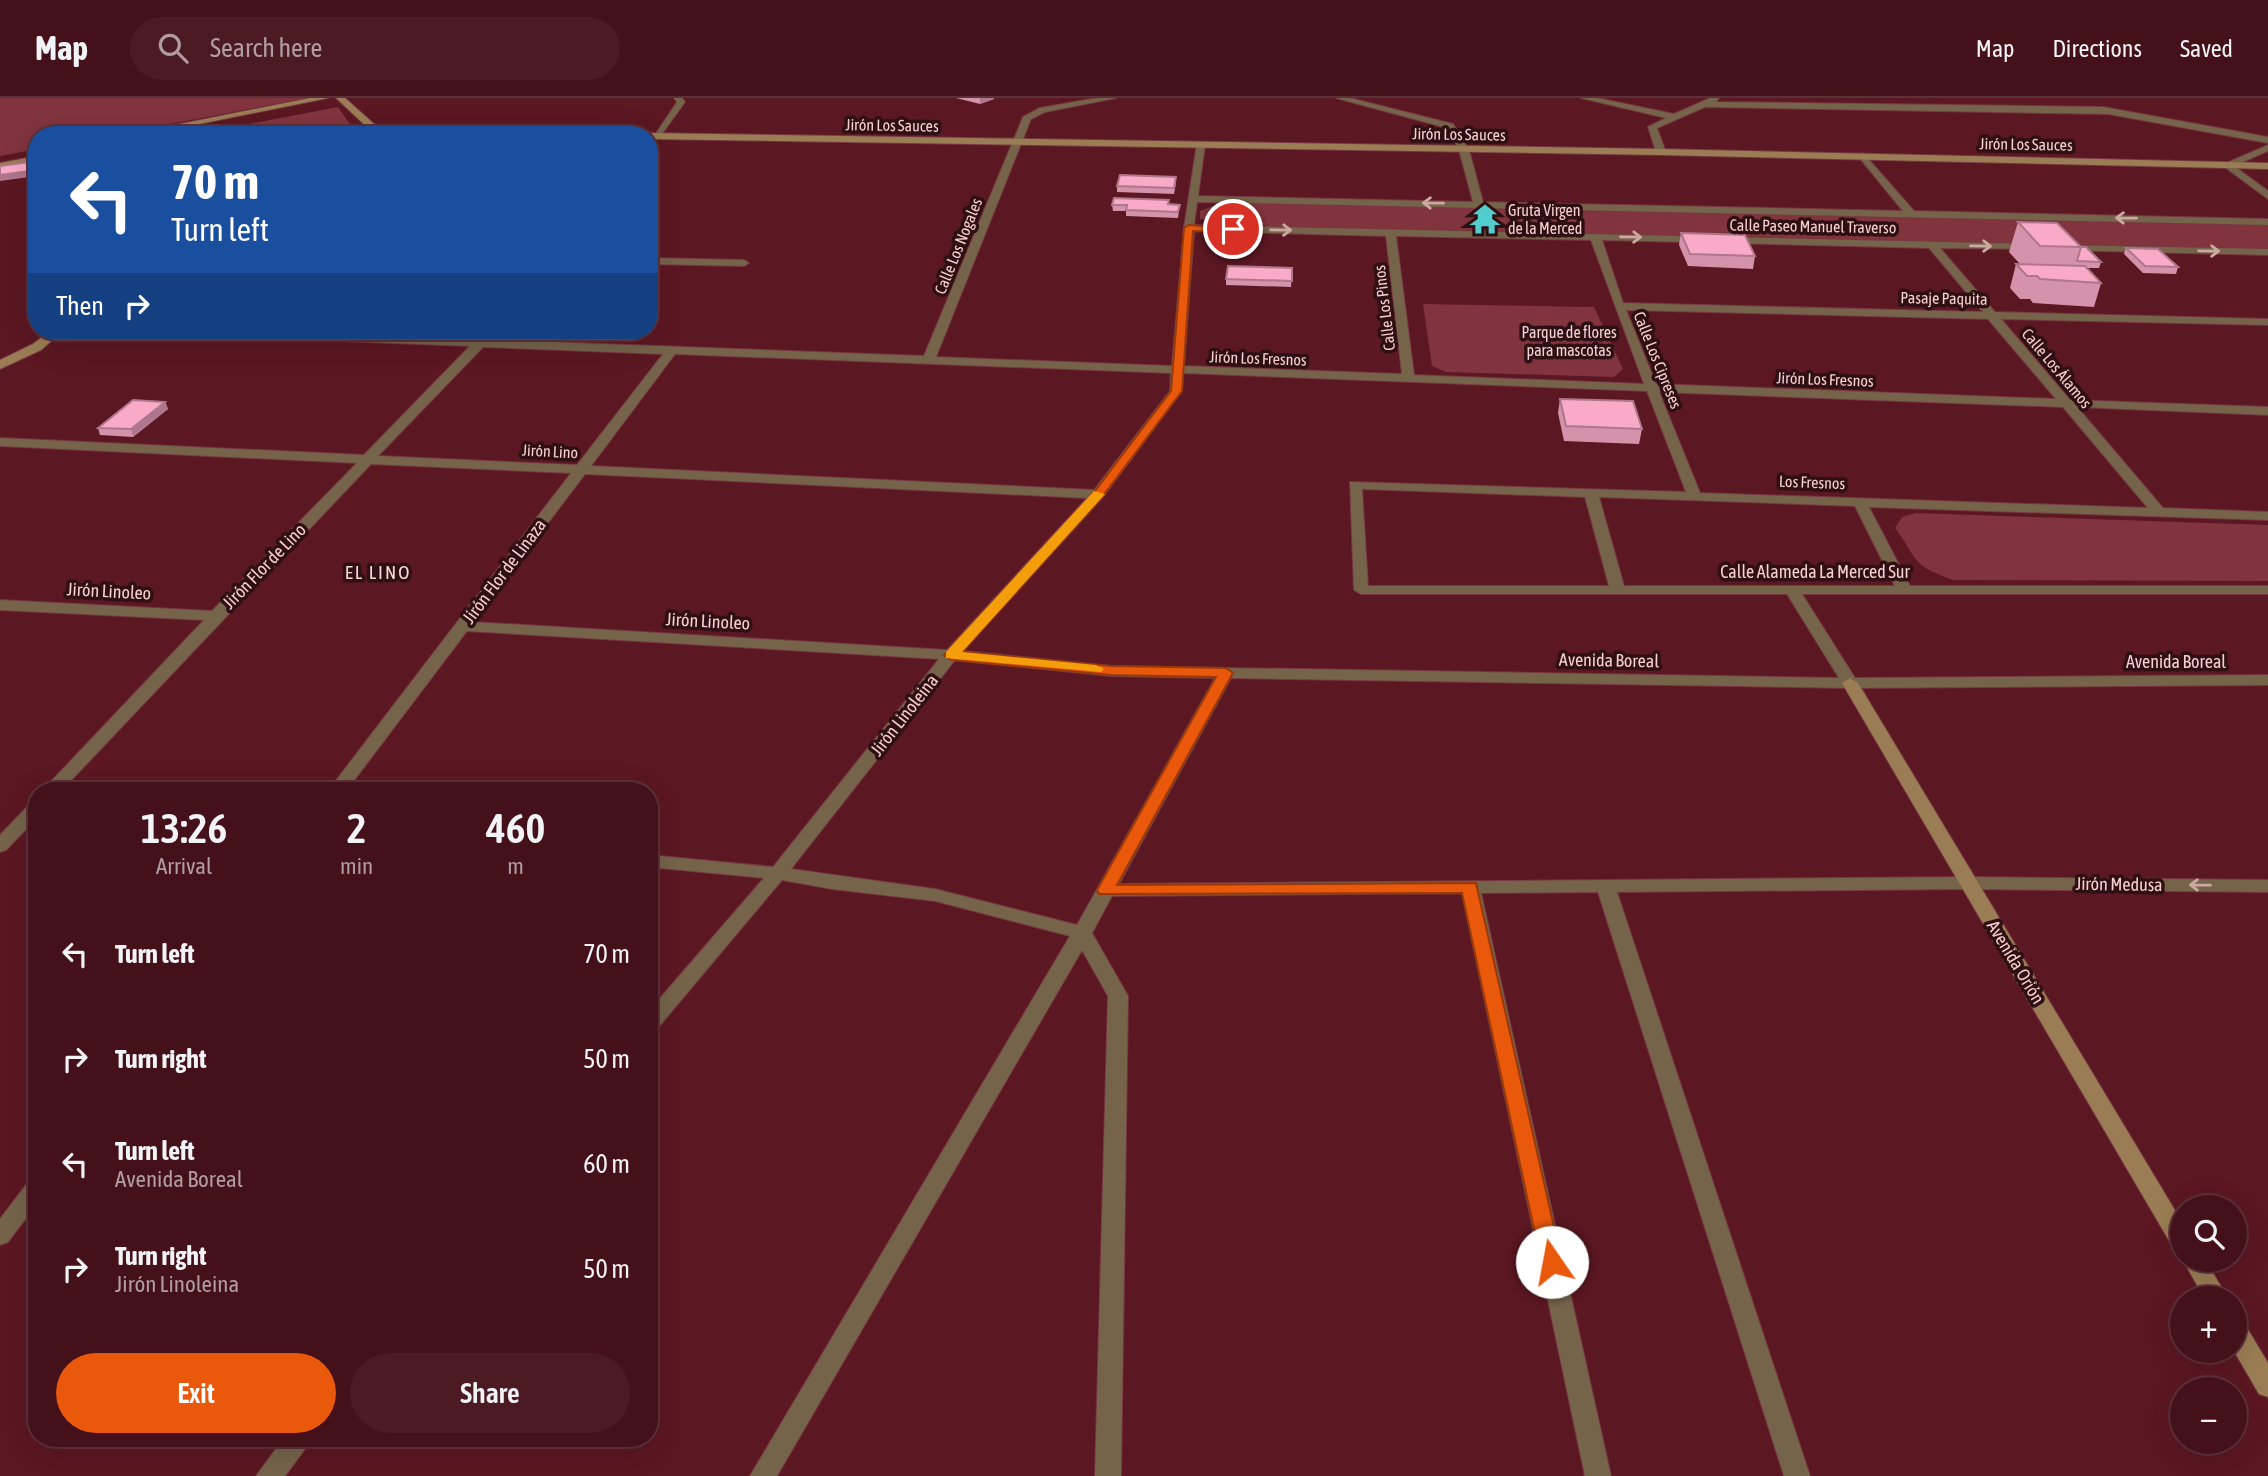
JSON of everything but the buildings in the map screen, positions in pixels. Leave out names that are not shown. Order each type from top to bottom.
[{"type":"street","points":[[176,126],[324,98]]},
{"type":"street","points":[[211,126],[359,98]]},
{"type":"street","points":[[658,129],[681,102],[678,98]]},
{"type":"street","name":"Calle Los Nogales","points":[[928,361],[1027,117],[1035,113],[1112,98]]},
{"type":"street","points":[[1340,98],[1444,123],[1454,130],[1464,150],[1479,204]]},
{"type":"street","points":[[1586,98],[1676,117]]},
{"type":"street","points":[[1661,152],[1652,127],[1718,98]]},
{"type":"street","points":[[2041,98],[2268,140]]},
{"type":"street","points":[[343,100],[371,126]]},
{"type":"street","points":[[1704,104],[2112,111]]},
{"type":"street","name":"Jirón Los Sauces","points":[[658,136],[1661,152],[2268,166]]},
{"type":"street","name":"Jirón Linoleina","points":[[658,1014],[778,873],[951,655],[1098,495],[1176,391],[1175,371],[1200,145]]},
{"type":"street","points":[[2268,148],[2227,165],[2268,197]]},
{"type":"street","points":[[0,158],[28,153]]},
{"type":"street","points":[[1863,156],[1910,213]]},
{"type":"street","points":[[0,166],[28,161]]},
{"type":"street","name":"Calle Paseo Manuel Traverso","points":[[1193,199],[2268,222]]},
{"type":"street","name":"Calle Paseo Manuel Traverso","points":[[1189,228],[2039,247]]},
{"type":"street","name":"Calle Los Pinos","points":[[1391,233],[1408,378]]},
{"type":"street","name":"Calle Los Cipreses","points":[[1595,236],[1619,306],[1694,495]]},
{"type":"street","name":"Calle Los Álamos","points":[[1931,245],[2159,512]]},
{"type":"street","points":[[2053,247],[2268,252]]},
{"type":"street","points":[[658,261],[744,263]]},
{"type":"street","name":"Pasaje Paquita","points":[[1619,306],[2268,321]]},
{"type":"street","points":[[0,365],[46,340]]},
{"type":"street","name":"Jirón Los Fresnos","points":[[401,340],[2268,411]]},
{"type":"street","name":"Jirón Flor de Lino","points":[[59,782],[480,343]]},
{"type":"street","name":"Jirón Flor de Linaza","points":[[344,782],[671,351]]},
{"type":"street","name":"Jirón Lino","points":[[0,442],[1098,495]]},
{"type":"street","name":"Los Fresnos","points":[[1361,590],[1355,485],[2268,516]]},
{"type":"street","points":[[1591,492],[1618,590]]},
{"type":"street","points":[[1860,502],[1905,590]]},
{"type":"street","name":"Calle Alameda La Merced Sur","points":[[1361,590],[2268,590]]},
{"type":"street","points":[[1792,590],[1850,683]]},
{"type":"street","name":"Jirón Linoleo","points":[[0,605],[216,616]]},
{"type":"street","name":"Jirón Linoleo","points":[[463,626],[951,655]]},
{"type":"street","name":"Avenida Boreal","points":[[951,655],[1111,671],[1850,683],[2268,680]]},
{"type":"street","points":[[763,1476],[1082,933],[1226,673]]},
{"type":"street","name":"Avenida Orión","points":[[1850,683],[2170,1222]]},
{"type":"street","points":[[0,846],[28,816]]},
{"type":"street","points":[[0,821],[22,822]]},
{"type":"street","points":[[658,862],[778,873],[832,883],[935,894],[1082,933],[1118,996],[1108,1476]]},
{"type":"street","name":"Jirón Medusa","points":[[1105,890],[1969,883],[2268,886]]},
{"type":"street","points":[[1606,886],[1797,1476]]},
{"type":"street","points":[[1470,887],[1598,1476]]},
{"type":"street","points":[[0,1236],[28,1199]]},
{"type":"street","points":[[2247,1350],[2268,1386]]},
{"type":"street","points":[[269,1476],[293,1447]]},
{"type":"green space","points":[[0,98],[307,98],[159,126],[28,126],[28,151],[0,156]]},
{"type":"green space","points":[[338,107],[351,126],[238,126]]},
{"type":"green space","points":[[1223,202],[2268,225],[2268,249],[1226,226],[1200,219],[1200,211]]},
{"type":"green space","name":"Parque de flores para mascotas","points":[[1423,304],[1594,307],[1623,369],[1614,377],[1446,372],[1432,366]]},
{"type":"green space","points":[[1916,513],[2268,525],[2268,581],[1953,580],[1922,565],[1895,528],[1902,517]]},
{"type":"slow traffic","points":[[1096,669],[951,655],[1099,494]]},
{"type":"place","name":"Gruta Virgen de la Merced","points":[[1485,219]]},
{"type":"district","name":"EL LINO","points":[[378,572]]},
{"type":"route","points":[[1233,229],[1189,228],[1175,371],[1176,391],[1098,495],[951,655],[1111,671],[1226,673],[1105,890],[1470,887],[1552,1262]]}]
